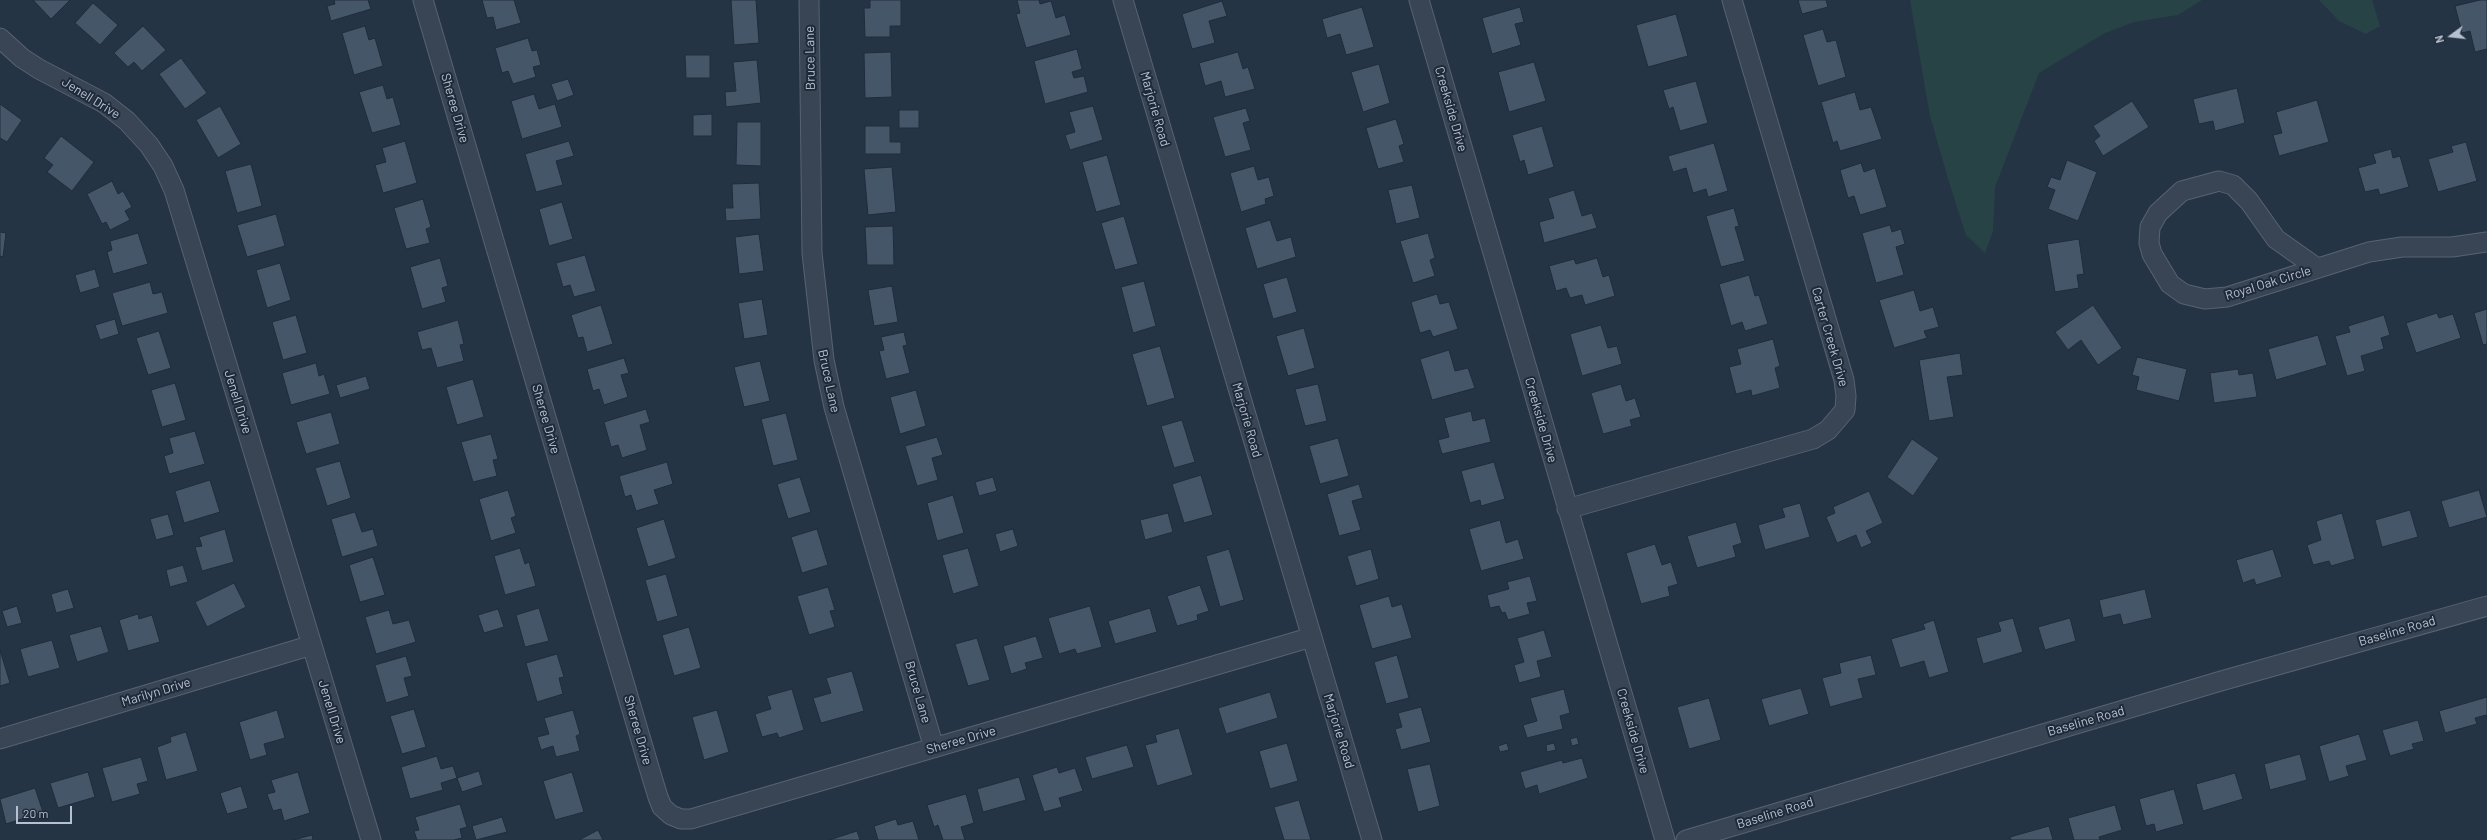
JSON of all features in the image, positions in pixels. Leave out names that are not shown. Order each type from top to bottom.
[{"type":"street","name":"Sheree Drive","points":[[423,0],[648,764],[662,807],[676,818],[691,819],[1312,638]]},
{"type":"street","name":"Bruce Lane","points":[[809,0],[812,253],[824,360],[834,407],[934,748]]},
{"type":"street","name":"Marjorie Road","points":[[1123,0],[1372,840]]},
{"type":"street","name":"Creekside Drive","points":[[1419,0],[1665,840]]},
{"type":"street","name":"Carter Creek Drive","points":[[1567,509],[1813,438],[1828,430],[1845,410],[1846,396],[1844,380],[1732,0]]},
{"type":"street","name":"Jenell Drive","points":[[0,38],[22,58],[39,69],[104,104],[127,121],[149,145],[163,166],[176,198],[371,840]]},
{"type":"street","name":"Royal Oak Circle","points":[[2317,268],[2276,239],[2249,201],[2233,185],[2219,181],[2182,190],[2158,213],[2150,227],[2149,243],[2152,254],[2160,271],[2170,284],[2184,294],[2198,297],[2227,298],[2369,252],[2402,247],[2452,247],[2487,242]]},
{"type":"street","name":"Baseline Road","points":[[1686,840],[2221,681],[2487,606]]},
{"type":"street","name":"Marilyn Drive","points":[[0,739],[312,645]]},
{"type":"green space","points":[[1910,0],[2202,0],[2178,15],[2134,22],[2103,34],[2039,73],[1995,187],[1993,231],[1985,253],[1966,235],[1949,182],[1930,116]]},
{"type":"green space","points":[[2319,0],[2372,0],[2380,26],[2366,34],[2339,21]]},
{"type":"building","points":[[33,0],[70,0],[51,19]]},
{"type":"building","points":[[334,0],[368,0],[371,9],[331,21],[327,6],[335,4]]},
{"type":"building","points":[[482,0],[514,0],[521,23],[496,30],[493,17],[487,18]]},
{"type":"building","points":[[731,0],[756,0],[759,43],[734,45]]},
{"type":"building","points":[[870,0],[901,0],[901,26],[890,26],[890,37],[865,37],[864,8],[870,8]]},
{"type":"building","points":[[1017,0],[1039,0],[1040,4],[1051,1],[1056,18],[1065,15],[1071,35],[1026,48],[1016,14],[1020,13]]},
{"type":"building","points":[[1798,0],[1826,0],[1828,7],[1802,14]]},
{"type":"building","points":[[2480,0],[2487,0],[2487,49],[2475,52],[2470,31],[2462,33],[2455,6]]},
{"type":"building","points":[[1222,1],[1227,16],[1209,21],[1215,43],[1192,49],[1182,14]]},
{"type":"building","points":[[93,3],[118,25],[100,45],[75,23]]},
{"type":"building","points":[[1362,7],[1374,47],[1346,55],[1340,34],[1327,38],[1322,19]]},
{"type":"building","points":[[1520,7],[1524,22],[1515,24],[1521,45],[1492,54],[1482,18]]},
{"type":"building","points":[[1676,14],[1688,56],[1648,67],[1636,25]]},
{"type":"building","points":[[143,26],[166,50],[142,71],[134,62],[128,67],[114,53]]},
{"type":"building","points":[[365,26],[369,40],[375,38],[383,66],[354,75],[342,33]]},
{"type":"building","points":[[1823,29],[1827,42],[1836,40],[1846,77],[1818,86],[1803,35]]},
{"type":"building","points":[[528,38],[532,51],[537,50],[541,65],[533,67],[536,77],[513,84],[508,71],[502,73],[495,48]]},
{"type":"building","points":[[1077,49],[1082,69],[1072,72],[1074,78],[1084,76],[1088,92],[1045,104],[1034,61]]},
{"type":"building","points":[[891,52],[892,97],[865,98],[864,53]]},
{"type":"building","points":[[1238,52],[1243,69],[1248,67],[1255,89],[1225,97],[1221,81],[1205,86],[1199,63]]},
{"type":"building","points":[[685,55],[710,55],[710,78],[686,78]]},
{"type":"building","points":[[181,58],[207,93],[185,109],[159,74]]},
{"type":"building","points":[[757,60],[761,103],[726,107],[725,92],[736,91],[733,62]]},
{"type":"building","points":[[1534,62],[1546,101],[1509,112],[1498,72]]},
{"type":"building","points":[[1379,64],[1390,103],[1363,112],[1351,72]]},
{"type":"building","points":[[568,79],[574,95],[557,101],[551,84]]},
{"type":"building","points":[[1696,81],[1708,123],[1680,131],[1673,107],[1669,109],[1663,90]]},
{"type":"building","points":[[383,85],[387,99],[393,97],[401,125],[372,133],[359,92]]},
{"type":"building","points":[[2237,88],[2245,123],[2215,131],[2213,121],[2199,124],[2193,99]]},
{"type":"building","points":[[1855,92],[1860,110],[1871,107],[1882,139],[1840,151],[1837,141],[1833,143],[1821,102]]},
{"type":"building","points":[[534,94],[539,109],[555,104],[562,127],[522,139],[511,101]]},
{"type":"building","points":[[2317,100],[2329,142],[2279,156],[2273,135],[2282,133],[2276,112]]},
{"type":"building","points":[[2132,101],[2149,127],[2103,156],[2094,141],[2100,136],[2093,126]]},
{"type":"building","points":[[0,104],[22,120],[7,142],[0,138]]},
{"type":"building","points":[[220,106],[241,144],[218,158],[196,120]]},
{"type":"building","points":[[1093,106],[1103,140],[1070,150],[1065,135],[1075,132],[1069,112]]},
{"type":"building","points":[[1246,108],[1250,121],[1243,123],[1251,150],[1225,157],[1213,117]]},
{"type":"building","points":[[899,110],[919,110],[919,128],[899,128]]},
{"type":"building","points":[[712,114],[712,136],[693,136],[693,115]]},
{"type":"building","points":[[1396,119],[1404,144],[1399,146],[1404,162],[1378,169],[1366,128]]},
{"type":"building","points":[[737,122],[761,122],[761,166],[736,165]]},
{"type":"building","points":[[865,126],[890,126],[890,142],[901,142],[901,154],[865,154]]},
{"type":"building","points":[[1542,126],[1554,167],[1528,175],[1524,160],[1520,162],[1512,135]]},
{"type":"building","points":[[61,136],[94,162],[72,191],[47,172],[53,165],[44,158]]},
{"type":"building","points":[[405,141],[417,183],[383,193],[375,165],[386,162],[382,148]]},
{"type":"building","points":[[569,141],[574,156],[556,161],[563,185],[536,192],[525,154]]},
{"type":"building","points":[[2466,142],[2477,181],[2438,192],[2428,159],[2453,152],[2451,146]]},
{"type":"building","points":[[1714,143],[1728,191],[1708,197],[1706,189],[1693,193],[1686,168],[1673,172],[1668,156]]},
{"type":"building","points":[[2391,149],[2393,158],[2400,156],[2409,187],[2380,195],[2378,189],[2365,192],[2358,168],[2376,163],[2373,154]]},
{"type":"building","points":[[1107,155],[1121,205],[1096,212],[1082,162]]},
{"type":"building","points":[[2067,160],[2097,172],[2078,221],[2048,209],[2055,190],[2047,187],[2051,177],[2060,180]]},
{"type":"building","points":[[1861,163],[1864,172],[1875,168],[1887,207],[1860,215],[1854,196],[1848,198],[1840,170]]},
{"type":"building","points":[[251,164],[262,206],[237,213],[225,171]]},
{"type":"building","points":[[1254,166],[1258,180],[1269,177],[1274,196],[1265,199],[1266,204],[1241,212],[1230,173]]},
{"type":"building","points":[[892,167],[896,212],[868,215],[864,169]]},
{"type":"building","points":[[112,181],[118,194],[123,191],[132,207],[125,211],[130,220],[110,230],[106,222],[102,224],[87,194]]},
{"type":"building","points":[[759,183],[761,219],[726,221],[725,208],[733,208],[732,184]]},
{"type":"building","points":[[1412,185],[1420,218],[1396,224],[1388,190]]},
{"type":"building","points":[[1574,190],[1582,216],[1592,213],[1597,228],[1544,243],[1539,222],[1554,218],[1548,198]]},
{"type":"building","points":[[423,199],[431,227],[426,229],[430,243],[406,249],[394,208]]},
{"type":"building","points":[[562,202],[573,239],[549,246],[539,209]]},
{"type":"building","points":[[1734,208],[1739,226],[1735,227],[1745,261],[1721,267],[1706,216]]},
{"type":"building","points":[[276,214],[285,246],[247,257],[237,225]]},
{"type":"building","points":[[1124,216],[1138,264],[1115,270],[1101,223]]},
{"type":"building","points":[[1270,220],[1277,241],[1291,237],[1296,257],[1257,269],[1245,228]]},
{"type":"building","points":[[1890,225],[1892,232],[1901,229],[1905,244],[1896,247],[1904,275],[1876,283],[1862,233]]},
{"type":"building","points":[[893,226],[894,265],[867,265],[865,227]]},
{"type":"building","points":[[0,232],[6,233],[3,257],[0,256]]},
{"type":"building","points":[[138,233],[148,264],[113,274],[107,252],[112,250],[110,241]]},
{"type":"building","points":[[1428,233],[1435,258],[1430,260],[1435,276],[1413,283],[1400,241]]},
{"type":"building","points":[[759,234],[764,271],[739,274],[735,237]]},
{"type":"building","points":[[2079,239],[2084,274],[2077,275],[2079,288],[2055,292],[2047,244]]},
{"type":"building","points":[[585,255],[596,291],[574,297],[570,285],[563,287],[556,263]]},
{"type":"building","points":[[440,258],[448,286],[442,288],[446,302],[422,309],[410,267]]},
{"type":"building","points":[[1597,258],[1603,277],[1609,275],[1615,296],[1585,305],[1582,295],[1570,298],[1566,288],[1556,291],[1549,266],[1574,259],[1576,264]]},
{"type":"building","points":[[280,263],[291,300],[267,308],[256,270]]},
{"type":"building","points":[[95,269],[100,287],[80,293],[75,275]]},
{"type":"building","points":[[1749,275],[1755,296],[1759,295],[1768,324],[1745,331],[1742,322],[1731,326],[1719,284]]},
{"type":"building","points":[[1287,277],[1297,312],[1273,319],[1263,284]]},
{"type":"building","points":[[1144,281],[1156,326],[1133,333],[1121,287]]},
{"type":"building","points":[[150,282],[153,294],[162,292],[168,313],[122,326],[112,293]]},
{"type":"building","points":[[892,286],[898,322],[874,326],[868,290]]},
{"type":"building","points":[[1914,290],[1920,311],[1933,307],[1939,327],[1924,331],[1927,338],[1894,348],[1879,300]]},
{"type":"building","points":[[1437,294],[1440,304],[1449,302],[1458,329],[1433,337],[1430,330],[1420,333],[1411,302]]},
{"type":"building","points":[[762,299],[768,335],[744,339],[738,303]]},
{"type":"building","points":[[601,305],[613,344],[587,352],[583,337],[578,338],[571,315]]},
{"type":"building","points":[[2093,305],[2122,348],[2098,365],[2081,340],[2068,350],[2055,332]]},
{"type":"building","points":[[2487,309],[2487,344],[2483,345],[2474,313]]},
{"type":"building","points":[[2437,313],[2439,318],[2453,314],[2461,338],[2416,353],[2406,323]]},
{"type":"building","points":[[296,315],[307,353],[283,360],[272,322]]},
{"type":"building","points":[[2384,315],[2390,335],[2381,338],[2384,349],[2361,356],[2365,371],[2347,376],[2335,336],[2350,332],[2348,326]]},
{"type":"building","points":[[115,319],[119,334],[100,340],[95,325]]},
{"type":"building","points":[[458,320],[464,344],[460,345],[464,361],[437,368],[431,348],[422,350],[417,332]]},
{"type":"building","points":[[1601,325],[1608,348],[1617,346],[1622,364],[1582,376],[1570,334]]},
{"type":"building","points":[[1304,328],[1315,368],[1288,376],[1276,336]]},
{"type":"building","points":[[159,331],[171,368],[148,375],[136,338]]},
{"type":"building","points":[[904,332],[907,345],[903,346],[910,373],[886,379],[879,351],[884,350],[881,337]]},
{"type":"building","points":[[2318,335],[2327,365],[2276,380],[2268,349]]},
{"type":"building","points":[[1773,339],[1780,366],[1775,368],[1780,388],[1752,396],[1751,390],[1736,394],[1729,367],[1741,364],[1737,349]]},
{"type":"building","points":[[1160,346],[1175,398],[1147,406],[1132,354]]},
{"type":"building","points":[[1449,350],[1455,371],[1468,368],[1475,388],[1432,400],[1420,359]]},
{"type":"building","points":[[1960,353],[1963,375],[1947,377],[1954,417],[1929,421],[1919,360]]},
{"type":"building","points":[[2137,357],[2187,369],[2179,401],[2136,390],[2139,377],[2132,375]]},
{"type":"building","points":[[624,358],[629,373],[621,375],[628,397],[604,405],[599,389],[593,391],[587,369]]},
{"type":"building","points":[[760,361],[770,401],[744,407],[734,367]]},
{"type":"building","points":[[316,363],[319,376],[324,374],[330,394],[291,405],[282,373]]},
{"type":"building","points":[[2238,369],[2239,375],[2253,373],[2257,397],[2214,403],[2210,373]]},
{"type":"building","points":[[366,376],[370,389],[340,398],[336,385]]},
{"type":"building","points":[[473,379],[484,417],[457,425],[446,387]]},
{"type":"building","points":[[175,383],[186,420],[162,427],[151,390]]},
{"type":"building","points":[[1318,384],[1327,421],[1305,426],[1295,389]]},
{"type":"building","points":[[1621,384],[1626,401],[1635,398],[1641,417],[1630,420],[1632,426],[1603,434],[1591,393]]},
{"type":"building","points":[[916,390],[926,426],[900,434],[890,397]]},
{"type":"building","points":[[646,409],[650,422],[640,425],[647,450],[622,458],[618,445],[611,447],[604,422]]},
{"type":"building","points":[[1471,411],[1473,421],[1485,418],[1491,442],[1442,454],[1438,440],[1449,437],[1444,418]]},
{"type":"building","points":[[331,412],[340,444],[306,454],[296,422]]},
{"type":"building","points":[[786,413],[798,460],[773,466],[761,419]]},
{"type":"building","points":[[1182,420],[1195,462],[1174,468],[1161,426]]},
{"type":"building","points":[[195,431],[205,464],[169,474],[164,456],[173,453],[169,438]]},
{"type":"building","points":[[491,434],[498,459],[493,460],[497,476],[473,482],[461,442]]},
{"type":"building","points":[[937,437],[943,455],[932,458],[938,480],[917,486],[905,446]]},
{"type":"building","points":[[1338,438],[1349,476],[1320,484],[1309,446]]},
{"type":"building","points":[[1912,439],[1939,458],[1913,496],[1887,477]]},
{"type":"building","points":[[340,461],[351,498],[327,506],[315,468]]},
{"type":"building","points":[[667,462],[673,484],[654,490],[659,504],[636,511],[631,495],[625,497],[619,476]]},
{"type":"building","points":[[1494,462],[1505,499],[1481,506],[1480,500],[1470,503],[1461,471]]},
{"type":"building","points":[[1201,475],[1213,515],[1184,523],[1172,484]]},
{"type":"building","points":[[800,477],[811,512],[788,519],[777,484]]},
{"type":"building","points":[[993,477],[997,491],[979,496],[975,482]]},
{"type":"building","points":[[210,480],[220,512],[184,523],[175,491]]},
{"type":"building","points":[[1359,484],[1363,498],[1352,501],[1361,530],[1339,536],[1327,494]]},
{"type":"building","points":[[508,490],[516,516],[511,518],[516,533],[491,541],[479,499]]},
{"type":"building","points":[[2479,490],[2487,517],[2449,528],[2441,501]]},
{"type":"building","points":[[1869,491],[1883,523],[1866,531],[1872,543],[1861,548],[1856,535],[1837,543],[1826,517],[1835,513],[1833,507]]},
{"type":"building","points":[[953,495],[964,533],[937,541],[927,503]]},
{"type":"building","points":[[1800,503],[1810,537],[1765,550],[1758,525],[1785,517],[1782,508]]},
{"type":"building","points":[[2410,510],[2418,537],[2382,547],[2375,520]]},
{"type":"building","points":[[355,512],[362,532],[373,529],[378,546],[342,557],[331,519]]},
{"type":"building","points":[[1168,513],[1173,532],[1145,540],[1140,520]]},
{"type":"building","points":[[2342,513],[2355,559],[2331,566],[2329,561],[2313,565],[2307,545],[2321,540],[2316,521]]},
{"type":"building","points":[[168,514],[174,535],[156,540],[150,519]]},
{"type":"building","points":[[664,519],[676,558],[648,567],[636,528]]},
{"type":"building","points":[[1500,520],[1506,543],[1518,539],[1524,559],[1481,571],[1469,529]]},
{"type":"building","points":[[1736,522],[1742,543],[1733,546],[1736,557],[1697,568],[1687,536]]},
{"type":"building","points":[[225,529],[234,562],[202,571],[195,547],[202,546],[199,537]]},
{"type":"building","points":[[817,529],[828,565],[802,573],[791,537]]},
{"type":"building","points":[[1013,529],[1018,546],[1000,552],[995,534]]},
{"type":"building","points":[[1655,544],[1662,565],[1671,562],[1678,584],[1668,587],[1670,596],[1641,604],[1626,553]]},
{"type":"building","points":[[520,548],[525,564],[529,562],[536,586],[505,595],[494,556]]},
{"type":"building","points":[[968,548],[979,586],[953,594],[942,555]]},
{"type":"building","points":[[1229,549],[1244,600],[1220,607],[1206,556]]},
{"type":"building","points":[[1371,549],[1379,579],[1356,586],[1347,556]]},
{"type":"building","points":[[2273,549],[2282,577],[2256,585],[2254,579],[2243,583],[2236,560]]},
{"type":"building","points":[[373,557],[385,595],[360,602],[349,565]]},
{"type":"building","points":[[183,565],[188,582],[170,587],[166,570]]},
{"type":"building","points":[[666,574],[678,616],[657,622],[645,580]]},
{"type":"building","points":[[1530,576],[1537,601],[1527,603],[1530,614],[1508,620],[1505,612],[1502,613],[1499,606],[1490,608],[1487,595],[1509,589],[1507,582]]},
{"type":"building","points":[[234,583],[246,607],[207,627],[195,602]]},
{"type":"building","points":[[1200,585],[1209,611],[1197,615],[1198,620],[1177,626],[1167,596]]},
{"type":"building","points":[[828,587],[835,610],[830,611],[835,627],[809,635],[797,596]]},
{"type":"building","points":[[68,589],[74,608],[56,613],[51,594]]},
{"type":"building","points":[[2145,589],[2152,618],[2123,625],[2120,614],[2103,618],[2099,600]]},
{"type":"building","points":[[1389,596],[1392,607],[1402,604],[1412,638],[1372,649],[1359,605]]},
{"type":"building","points":[[17,606],[22,623],[7,627],[2,611]]},
{"type":"building","points":[[1090,606],[1102,647],[1077,654],[1075,649],[1059,654],[1048,618]]},
{"type":"building","points":[[539,608],[549,641],[525,647],[516,615]]},
{"type":"building","points":[[1150,608],[1157,632],[1115,644],[1108,621]]},
{"type":"building","points":[[498,609],[504,627],[484,633],[478,615]]},
{"type":"building","points":[[389,610],[393,624],[409,620],[416,642],[376,654],[365,617]]},
{"type":"building","points":[[138,614],[139,619],[152,615],[160,642],[128,651],[119,620]]},
{"type":"building","points":[[2013,618],[2023,652],[1983,664],[1976,638],[2001,631],[1998,622]]},
{"type":"building","points":[[2070,618],[2076,641],[2045,650],[2038,627]]},
{"type":"building","points":[[1934,620],[1949,672],[1929,678],[1924,661],[1900,668],[1891,639],[1925,629],[1923,624]]},
{"type":"building","points":[[101,626],[109,652],[77,662],[69,635]]},
{"type":"building","points":[[689,627],[701,668],[674,676],[662,635]]},
{"type":"building","points":[[1544,630],[1552,657],[1537,661],[1541,677],[1519,683],[1514,665],[1524,662],[1517,638]]},
{"type":"building","points":[[1036,636],[1043,658],[1025,663],[1027,669],[1011,674],[1003,646]]},
{"type":"building","points":[[977,638],[990,680],[968,686],[955,644]]},
{"type":"building","points":[[52,640],[60,668],[28,677],[20,649]]},
{"type":"building","points":[[0,650],[10,683],[0,686]]},
{"type":"building","points":[[557,654],[564,677],[559,678],[563,694],[537,702],[526,663]]},
{"type":"building","points":[[1397,655],[1409,698],[1386,704],[1374,662]]},
{"type":"building","points":[[1871,655],[1876,675],[1858,679],[1863,698],[1830,707],[1822,678],[1841,673],[1839,663]]},
{"type":"building","points":[[406,656],[412,676],[404,678],[409,696],[386,703],[375,665]]},
{"type":"building","points":[[852,671],[864,711],[821,723],[813,698],[831,693],[826,678]]},
{"type":"building","points":[[1801,688],[1809,714],[1769,726],[1761,699]]},
{"type":"building","points":[[792,689],[804,730],[779,738],[777,733],[762,737],[755,714],[771,709],[767,696]]},
{"type":"building","points":[[1564,689],[1570,713],[1560,716],[1563,729],[1527,738],[1523,725],[1537,721],[1530,698]]},
{"type":"building","points":[[1270,692],[1278,718],[1226,734],[1218,708]]},
{"type":"building","points":[[2487,697],[2487,718],[2486,715],[2475,718],[2477,724],[2445,733],[2439,711]]},
{"type":"building","points":[[1709,698],[1721,740],[1689,749],[1677,707]]},
{"type":"building","points":[[1421,707],[1431,742],[1401,750],[1395,729],[1402,727],[1398,713]]},
{"type":"building","points":[[414,709],[426,747],[402,754],[390,716]]},
{"type":"building","points":[[277,710],[285,738],[264,744],[267,755],[250,760],[239,722]]},
{"type":"building","points":[[573,710],[580,734],[576,736],[580,751],[556,757],[553,746],[541,750],[537,737],[549,734],[544,718]]},
{"type":"building","points":[[717,710],[729,752],[704,760],[692,717]]},
{"type":"building","points":[[2418,720],[2424,741],[2412,744],[2414,749],[2390,756],[2382,730]]},
{"type":"building","points":[[1179,728],[1193,775],[1157,786],[1145,745],[1157,742],[1155,735]]},
{"type":"building","points":[[186,732],[198,771],[166,780],[157,747],[171,742],[170,737]]},
{"type":"building","points":[[2359,734],[2367,760],[2346,766],[2349,776],[2329,782],[2319,746]]},
{"type":"building","points":[[1577,737],[1579,744],[1572,746],[1570,739]]},
{"type":"building","points":[[1287,743],[1298,781],[1270,789],[1259,751]]},
{"type":"building","points":[[1507,743],[1509,750],[1500,752],[1498,746]]},
{"type":"building","points":[[1554,743],[1556,750],[1547,752],[1546,745]]},
{"type":"building","points":[[1127,745],[1134,767],[1092,779],[1085,757]]},
{"type":"building","points":[[2300,754],[2307,780],[2270,790],[2264,764]]},
{"type":"building","points":[[437,756],[441,769],[453,766],[457,778],[441,783],[443,790],[410,799],[401,767]]},
{"type":"building","points":[[141,757],[148,781],[137,784],[140,794],[112,802],[102,768]]},
{"type":"building","points":[[1582,758],[1588,778],[1539,794],[1537,785],[1525,789],[1520,772],[1562,760],[1563,763]]},
{"type":"building","points":[[1430,764],[1440,806],[1418,812],[1407,769]]},
{"type":"building","points":[[1057,767],[1059,773],[1075,768],[1083,791],[1059,798],[1062,807],[1044,812],[1032,775]]},
{"type":"building","points":[[479,771],[483,785],[462,792],[457,778]]},
{"type":"building","points":[[88,772],[95,797],[58,808],[50,783]]},
{"type":"building","points":[[298,772],[310,813],[284,821],[281,809],[273,811],[267,794],[275,792],[271,780]]},
{"type":"building","points":[[572,772],[584,812],[555,820],[543,781]]},
{"type":"building","points":[[2235,773],[2243,799],[2203,811],[2196,784]]},
{"type":"building","points":[[1019,777],[1026,800],[983,812],[977,789]]},
{"type":"building","points":[[241,786],[248,808],[227,814],[220,793]]},
{"type":"building","points":[[35,788],[43,812],[6,824],[0,799]]},
{"type":"building","points":[[2174,789],[2184,824],[2156,832],[2154,824],[2146,826],[2139,799]]},
{"type":"building","points":[[966,794],[974,823],[961,827],[965,840],[943,840],[938,825],[934,827],[927,805]]},
{"type":"building","points":[[1299,800],[1311,840],[1284,840],[1274,807]]},
{"type":"building","points":[[460,804],[467,827],[460,829],[462,838],[454,840],[417,840],[414,831],[419,830],[415,817]]},
{"type":"building","points":[[2115,805],[2122,830],[2099,837],[2100,840],[2074,840],[2068,818]]},
{"type":"building","points":[[502,817],[507,832],[476,840],[472,826]]},
{"type":"building","points":[[896,819],[898,825],[913,821],[919,840],[878,840],[874,826]]},
{"type":"building","points":[[2049,826],[2053,840],[2011,840],[2010,837]]},
{"type":"building","points":[[598,830],[603,840],[579,840]]},
{"type":"building","points":[[857,831],[860,840],[829,840]]},
{"type":"building","points":[[312,835],[313,840],[293,840]]}]
